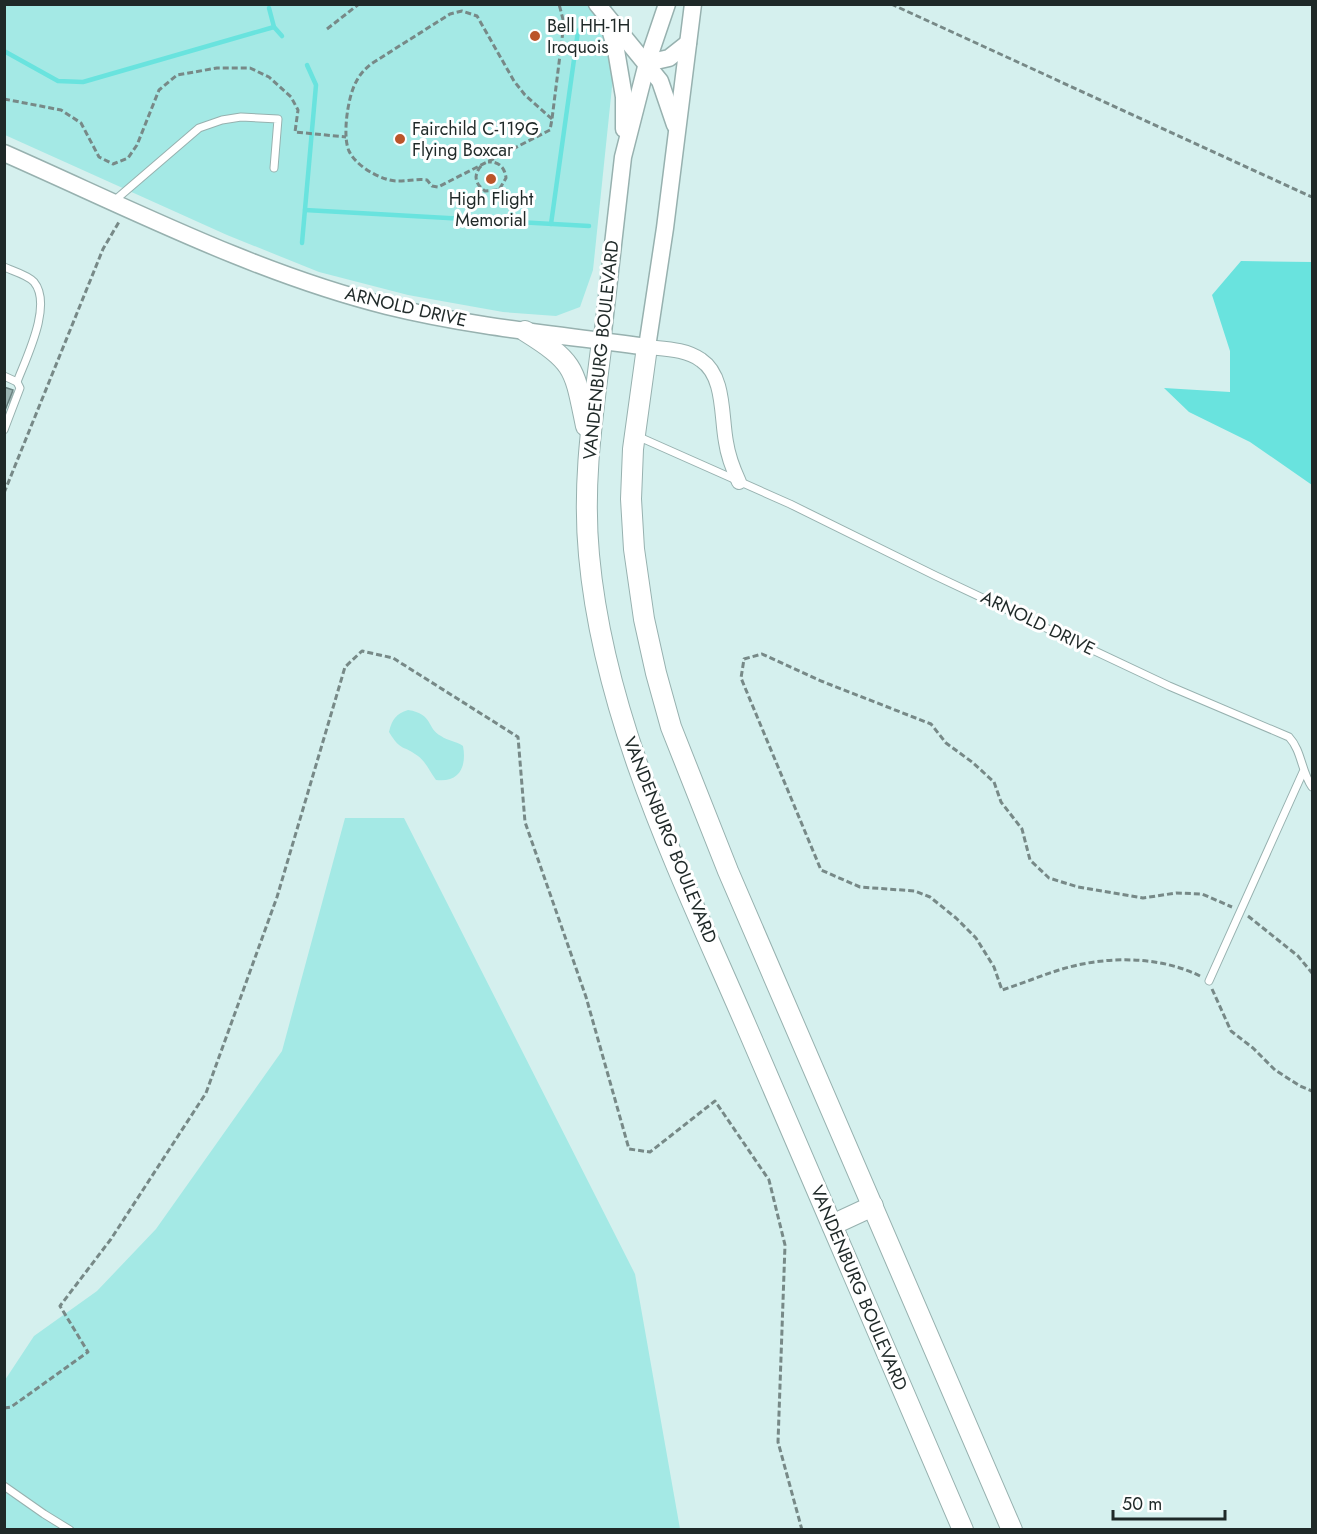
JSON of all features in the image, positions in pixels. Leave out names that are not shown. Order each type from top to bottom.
[{"type":"main road","points":[[525,330],[555,349],[574,373],[590,442]]},
{"type":"main road","name":"VANDENBURG BOULEVARD","points":[[602,341],[586,491],[589,557],[606,655],[626,730],[652,804],[963,1530]]},
{"type":"main road","points":[[647,347],[634,435],[631,499],[634,549],[644,619],[671,727],[728,871],[1012,1530]]},
{"type":"main road","points":[[832,1225],[873,1206]]},
{"type":"street","name":"VANDENBURG BOULEVARD","points":[[602,341],[623,158],[647,63],[667,4]]},
{"type":"street","points":[[647,347],[693,4]]},
{"type":"street","points":[[602,10],[660,81],[677,133]]},
{"type":"street","points":[[602,10],[616,50],[624,97],[623,158]]},
{"type":"street","points":[[647,63],[669,58],[687,43]]},
{"type":"street","name":"ARNOLD DRIVE","points":[[4,153],[289,277],[387,306],[439,317],[687,353],[700,359],[714,374],[718,383],[726,444],[739,482]]},
{"type":"lane","points":[[121,205],[200,128],[222,120],[241,117],[278,119],[274,168]]},
{"type":"lane","points":[[4,267],[33,280],[39,292],[41,309],[17,382]]},
{"type":"lane","points":[[4,376],[17,382],[20,388],[4,430]]},
{"type":"lane","name":"ARNOLD DRIVE","points":[[634,435],[790,504],[1169,686],[1289,737],[1296,745],[1303,772],[1312,787]]},
{"type":"lane","points":[[1209,981],[1303,772]]},
{"type":"lane","points":[[4,1486],[70,1530]]},
{"type":"path","points":[[327,29],[359,4]]},
{"type":"path","points":[[552,119],[525,95],[514,81],[477,16],[462,11],[450,14],[362,72],[352,93],[346,137],[348,151],[361,165],[377,176],[396,182],[427,180],[432,186],[438,187],[550,130],[552,119],[564,23],[559,4]]},
{"type":"path","points":[[891,4],[1312,197]]},
{"type":"path","points":[[4,99],[61,110],[81,123],[99,157],[113,164],[128,159],[137,145],[159,90],[177,75],[217,68],[250,68],[269,77],[291,97],[298,110],[295,132],[346,137]]},
{"type":"path","points":[[482,165],[476,174],[477,184],[485,191],[499,190],[506,178],[504,169],[497,163],[487,162]]},
{"type":"path","points":[[4,493],[121,205]]},
{"type":"path","points":[[4,1408],[11,1407],[88,1352],[60,1306],[111,1239],[206,1093],[277,897],[345,667],[362,651],[393,658],[518,737],[525,822],[586,997],[629,1149],[650,1152],[715,1101],[769,1180],[785,1245],[778,1442],[802,1530]]},
{"type":"path","points":[[1312,973],[1298,956],[1240,910],[1202,894],[1176,893],[1143,898],[1077,887],[1049,878],[1030,861],[1022,829],[1000,802],[994,782],[946,743],[931,724],[821,681],[762,654],[744,659],[741,678],[821,870],[860,887],[915,891],[930,897],[976,938],[994,967],[1002,990],[1060,969],[1103,962],[1144,959],[1183,967],[1209,981],[1231,1031],[1253,1048],[1275,1070],[1312,1091]]},
{"type":"shaded area","points":[[5,5],[612,5],[612,87],[593,270],[580,307],[556,316],[503,312],[408,295],[319,272],[227,235],[5,135]]},
{"type":"shaded area","points":[[1241,261],[1312,262],[1312,485],[1250,442],[1189,412],[1164,388],[1230,392],[1230,351],[1212,295]]},
{"type":"shaded area","points":[[408,710],[426,718],[436,733],[463,746],[464,761],[456,776],[436,780],[421,758],[393,738],[389,732],[393,720],[400,713]]},
{"type":"shaded area","points":[[345,818],[404,818],[635,1274],[680,1529],[5,1530],[5,1380],[34,1336],[97,1291],[156,1229],[282,1051]]},
{"type":"building","points":[[4,387],[13,390],[4,413]]},
{"type":"waterway","points":[[269,8],[274,27],[282,36]]},
{"type":"waterway","points":[[4,51],[58,81],[83,82],[274,27]]},
{"type":"waterway","points":[[551,224],[578,31],[582,27]]},
{"type":"waterway","points":[[302,243],[316,85],[307,65]]},
{"type":"waterway","points":[[305,210],[589,226]]},
{"type":"place","name":"Bell HH-1H Iroquois","points":[[535,36]]},
{"type":"place","name":"Fairchild C-119G Flying Boxcar","points":[[400,139]]},
{"type":"place","name":"High Flight Memorial","points":[[491,179]]}]
